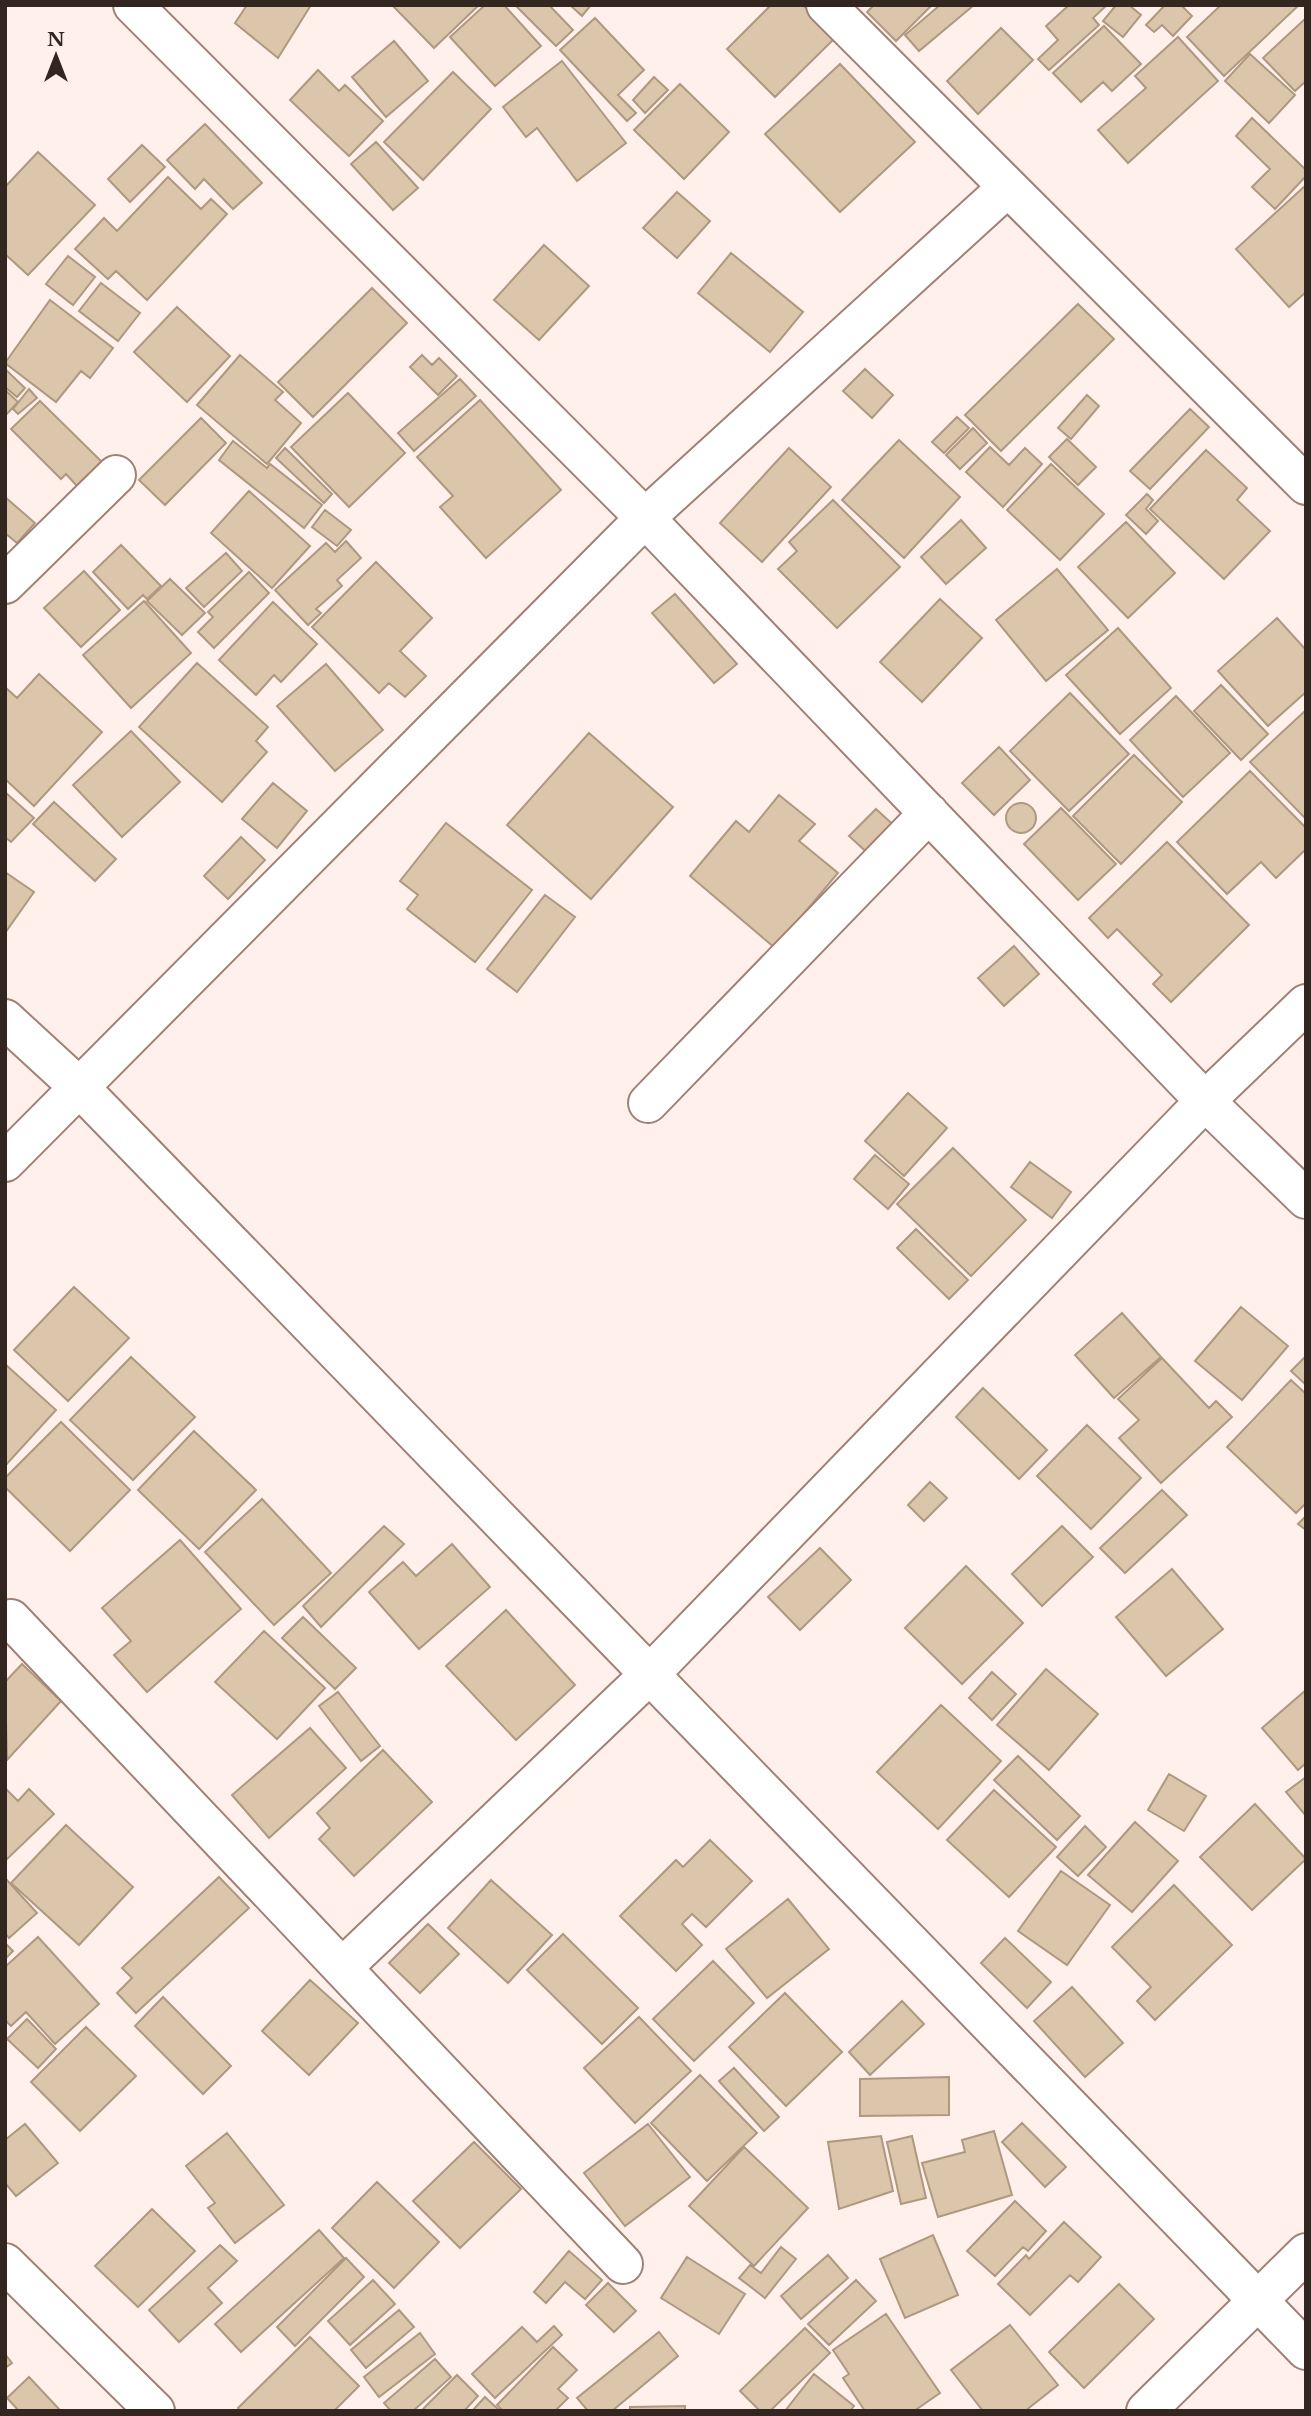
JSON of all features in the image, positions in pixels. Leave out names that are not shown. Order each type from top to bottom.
[{"type":"street","points":[[133,5],[645,518],[1205,1101],[1306,1199]]},
{"type":"street","points":[[826,5],[1306,485]]},
{"type":"street","points":[[5,1163],[645,518],[1008,187]]},
{"type":"street","points":[[5,584],[116,475]]},
{"type":"street","points":[[648,1103],[929,813]]},
{"type":"street","points":[[342,1968],[650,1674],[1205,1101],[1306,1004]]},
{"type":"street","points":[[5,1019],[80,1088],[1306,2350]]},
{"type":"street","points":[[11,1619],[622,2264]]},
{"type":"street","points":[[1146,2411],[1306,2253]]},
{"type":"street","points":[[5,2263],[155,2411]]},
{"type":"building","points":[[247,5],[311,5],[278,58],[235,23]]},
{"type":"building","points":[[392,5],[479,5],[434,48]]},
{"type":"building","points":[[485,5],[504,5],[541,46],[495,86],[450,37]]},
{"type":"building","points":[[515,5],[549,5],[573,30],[556,46]]},
{"type":"building","points":[[570,5],[591,5],[582,16]]},
{"type":"building","points":[[771,5],[803,5],[836,37],[775,97],[727,49]]},
{"type":"building","points":[[874,5],[932,5],[896,41],[867,12]]},
{"type":"building","points":[[940,5],[974,5],[919,51],[905,35]]},
{"type":"building","points":[[1069,5],[1107,5],[1093,18],[1099,25],[1049,70],[1038,59],[1058,40],[1046,26]]},
{"type":"building","points":[[1116,5],[1129,5],[1141,15],[1123,37],[1103,21]]},
{"type":"building","points":[[1165,5],[1181,5],[1192,16],[1173,36],[1162,25],[1154,32],[1146,25]]},
{"type":"building","points":[[1221,5],[1299,5],[1224,76],[1187,37]]},
{"type":"building","points":[[595,18],[644,70],[618,95],[636,113],[627,121],[560,50]]},
{"type":"building","points":[[1306,18],[1306,81],[1295,91],[1263,58]]},
{"type":"building","points":[[1104,26],[1141,64],[1112,91],[1103,82],[1081,102],[1053,73]]},
{"type":"building","points":[[1001,28],[1033,60],[978,114],[947,81]]},
{"type":"building","points":[[1178,37],[1218,81],[1128,163],[1098,130],[1146,88],[1135,76]]},
{"type":"building","points":[[394,41],[428,81],[386,117],[352,77]]},
{"type":"building","points":[[1250,54],[1295,95],[1269,123],[1225,81]]},
{"type":"building","points":[[562,61],[626,143],[577,181],[537,128],[526,137],[503,107]]},
{"type":"building","points":[[840,64],[915,142],[840,212],[765,134]]},
{"type":"building","points":[[318,70],[339,91],[345,85],[383,121],[349,156],[290,100]]},
{"type":"building","points":[[453,72],[491,109],[423,180],[384,142]]},
{"type":"building","points":[[654,77],[668,90],[645,113],[633,100]]},
{"type":"building","points":[[680,84],[729,132],[684,179],[634,130]]},
{"type":"building","points":[[1252,118],[1306,170],[1306,176],[1275,209],[1252,187],[1270,169],[1236,136]]},
{"type":"building","points":[[205,124],[262,183],[233,209],[204,179],[195,189],[167,160]]},
{"type":"building","points":[[376,142],[418,188],[393,210],[351,164]]},
{"type":"building","points":[[142,145],[165,167],[130,202],[108,179]]},
{"type":"building","points":[[38,152],[95,205],[28,275],[5,254],[5,187]]},
{"type":"building","points":[[168,177],[201,209],[211,199],[227,214],[147,300],[116,271],[108,279],[75,249],[104,218],[117,231]]},
{"type":"building","points":[[1306,185],[1306,292],[1289,307],[1236,249]]},
{"type":"building","points":[[677,192],[710,221],[677,258],[643,228]]},
{"type":"building","points":[[544,245],[589,286],[539,340],[494,300]]},
{"type":"building","points":[[731,253],[803,312],[770,352],[698,293]]},
{"type":"building","points":[[68,256],[95,277],[73,305],[46,284]]},
{"type":"building","points":[[101,283],[140,313],[118,341],[79,311]]},
{"type":"building","points":[[372,288],[407,323],[313,417],[278,382]]},
{"type":"building","points":[[50,300],[113,348],[90,378],[81,371],[56,402],[5,363]]},
{"type":"building","points":[[1078,304],[1114,339],[1001,451],[965,415]]},
{"type":"building","points":[[177,307],[230,356],[187,402],[134,352]]},
{"type":"building","points":[[240,355],[283,392],[275,400],[301,423],[267,464],[197,405]]},
{"type":"building","points":[[422,355],[432,365],[439,358],[457,376],[438,395],[410,367]]},
{"type":"building","points":[[5,369],[25,388],[17,397],[5,387]]},
{"type":"building","points":[[865,369],[893,395],[872,418],[843,391]]},
{"type":"building","points":[[460,379],[476,396],[414,451],[398,433]]},
{"type":"building","points":[[29,389],[37,398],[18,414],[13,409]]},
{"type":"building","points":[[5,390],[18,402],[5,416]]},
{"type":"building","points":[[348,393],[405,453],[349,507],[291,447]]},
{"type":"building","points":[[1087,395],[1099,406],[1071,439],[1058,428]]},
{"type":"building","points":[[480,400],[561,490],[486,558],[440,507],[453,496],[417,457]]},
{"type":"building","points":[[40,401],[102,462],[77,486],[66,474],[61,479],[11,429]]},
{"type":"building","points":[[1190,409],[1209,427],[1150,489],[1130,471]]},
{"type":"building","points":[[957,417],[969,428],[944,453],[932,442]]},
{"type":"building","points":[[201,418],[226,443],[165,505],[139,480]]},
{"type":"building","points":[[973,428],[987,443],[960,469],[946,455]]},
{"type":"building","points":[[1067,439],[1096,467],[1078,485],[1049,457]]},
{"type":"building","points":[[899,440],[960,497],[904,558],[842,500]]},
{"type":"building","points":[[233,441],[267,468],[270,464],[322,505],[304,528],[219,460]]},
{"type":"building","points":[[990,447],[1009,465],[1025,448],[1042,464],[1003,507],[966,472]]},
{"type":"building","points":[[285,448],[332,494],[324,503],[276,458]]},
{"type":"building","points":[[789,448],[831,487],[762,562],[720,523]]},
{"type":"building","points":[[1206,450],[1247,488],[1237,500],[1270,531],[1224,579],[1150,509]]},
{"type":"building","points":[[1051,464],[1104,514],[1060,560],[1007,510]]},
{"type":"building","points":[[249,491],[310,546],[272,588],[211,533]]},
{"type":"building","points":[[1147,494],[1153,500],[1146,509],[1158,521],[1146,534],[1126,515]]},
{"type":"building","points":[[5,497],[35,523],[17,543],[5,533]]},
{"type":"building","points":[[833,500],[900,567],[837,628],[778,569],[797,551],[789,542]]},
{"type":"building","points":[[325,510],[351,530],[337,546],[312,527]]},
{"type":"building","points":[[961,520],[986,548],[946,584],[921,557]]},
{"type":"building","points":[[1126,522],[1175,573],[1128,618],[1078,567]]},
{"type":"building","points":[[346,541],[361,558],[337,580],[342,586],[316,609],[321,613],[308,625],[275,590],[326,543],[335,552]]},
{"type":"building","points":[[121,545],[161,586],[147,599],[143,595],[128,609],[93,572]]},
{"type":"building","points":[[226,553],[242,571],[204,607],[186,588]]},
{"type":"building","points":[[376,562],[432,618],[400,651],[426,676],[405,697],[389,683],[379,693],[312,627]]},
{"type":"building","points":[[1057,569],[1108,630],[1046,681],[996,620]]},
{"type":"building","points":[[84,571],[120,610],[81,647],[44,608]]},
{"type":"building","points":[[249,572],[269,593],[214,648],[198,632],[213,617],[208,612]]},
{"type":"building","points":[[170,579],[205,613],[182,635],[147,601]]},
{"type":"building","points":[[675,594],[737,664],[714,683],[652,613]]},
{"type":"building","points":[[940,599],[982,638],[922,702],[880,662]]},
{"type":"building","points":[[144,601],[191,653],[131,708],[83,655]]},
{"type":"building","points":[[273,602],[317,644],[281,682],[274,675],[256,695],[219,660]]},
{"type":"building","points":[[1277,618],[1306,650],[1306,692],[1268,726],[1218,671]]},
{"type":"building","points":[[1118,628],[1171,688],[1120,734],[1066,675]]},
{"type":"building","points":[[197,663],[268,727],[256,741],[267,752],[222,802],[139,727]]},
{"type":"building","points":[[326,664],[383,730],[335,771],[277,706]]},
{"type":"building","points":[[39,674],[102,732],[34,806],[5,779],[5,687],[17,698]]},
{"type":"building","points":[[1221,685],[1268,734],[1241,760],[1194,711]]},
{"type":"building","points":[[1070,693],[1129,754],[1069,811],[1010,751]]},
{"type":"building","points":[[1176,696],[1230,753],[1183,797],[1130,740]]},
{"type":"building","points":[[1306,710],[1306,819],[1250,762]]},
{"type":"building","points":[[131,731],[180,782],[122,837],[73,785]]},
{"type":"building","points":[[589,733],[673,807],[591,899],[507,825]]},
{"type":"building","points":[[999,747],[1030,780],[994,815],[962,783]]},
{"type":"building","points":[[1134,755],[1182,802],[1121,864],[1073,816]]},
{"type":"building","points":[[1250,771],[1306,828],[1306,849],[1276,878],[1261,862],[1227,894],[1177,842]]},
{"type":"building","points":[[273,783],[307,811],[277,848],[242,819]]},
{"type":"building","points":[[5,792],[34,818],[11,842],[5,837]]},
{"type":"building","points":[[779,795],[815,824],[799,841],[838,873],[775,948],[690,876],[736,821],[749,832]]},
{"type":"building","points":[[54,802],[116,859],[95,881],[33,824]]},
{"type":"building","points":[[1021,803],[1032,807],[1036,818],[1032,829],[1021,833],[1010,829],[1006,818],[1010,807]]},
{"type":"building","points":[[1061,808],[1116,864],[1078,900],[1024,844]]},
{"type":"building","points":[[876,809],[899,830],[872,857],[849,836]]},
{"type":"building","points":[[446,823],[532,890],[475,962],[407,909],[418,895],[400,881]]},
{"type":"building","points":[[241,837],[265,860],[228,899],[204,876]]},
{"type":"building","points":[[1167,842],[1249,925],[1171,1002],[1153,984],[1162,975],[1117,929],[1108,938],[1089,918]]},
{"type":"building","points":[[5,872],[34,892],[5,933]]},
{"type":"building","points":[[545,895],[575,917],[517,992],[487,969]]},
{"type":"building","points":[[1014,946],[1039,974],[1004,1006],[978,978]]},
{"type":"building","points":[[908,1093],[947,1128],[904,1176],[865,1141]]},
{"type":"building","points":[[953,1148],[1026,1220],[971,1276],[897,1204]]},
{"type":"building","points":[[875,1155],[909,1184],[888,1209],[854,1179]]},
{"type":"building","points":[[1030,1162],[1071,1192],[1052,1218],[1011,1187]]},
{"type":"building","points":[[916,1229],[968,1280],[949,1299],[897,1248]]},
{"type":"building","points":[[74,1287],[129,1338],[68,1401],[14,1350]]},
{"type":"building","points":[[1241,1307],[1288,1346],[1242,1400],[1195,1361]]},
{"type":"building","points":[[1122,1313],[1161,1357],[1114,1398],[1075,1355]]},
{"type":"building","points":[[1306,1356],[1306,1385],[1291,1371]]},
{"type":"building","points":[[131,1357],[195,1417],[133,1480],[70,1420]]},
{"type":"building","points":[[1162,1358],[1209,1408],[1216,1401],[1232,1417],[1161,1483],[1119,1438],[1139,1420],[1118,1399]]},
{"type":"building","points":[[5,1364],[56,1410],[5,1466]]},
{"type":"building","points":[[1291,1380],[1306,1394],[1306,1503],[1296,1513],[1227,1447]]},
{"type":"building","points":[[983,1388],[1047,1450],[1019,1479],[956,1417]]},
{"type":"building","points":[[61,1422],[130,1490],[70,1551],[5,1487],[5,1478]]},
{"type":"building","points":[[1087,1425],[1141,1478],[1091,1529],[1037,1476]]},
{"type":"building","points":[[194,1431],[256,1490],[199,1549],[138,1490]]},
{"type":"building","points":[[930,1482],[947,1498],[924,1521],[908,1505]]},
{"type":"building","points":[[1162,1490],[1187,1515],[1125,1573],[1100,1548]]},
{"type":"building","points":[[262,1499],[331,1573],[274,1625],[205,1552]]},
{"type":"building","points":[[1306,1516],[1306,1530],[1298,1524]]},
{"type":"building","points":[[384,1526],[404,1544],[321,1627],[303,1606]]},
{"type":"building","points":[[1062,1526],[1093,1557],[1042,1606],[1012,1574]]},
{"type":"building","points":[[180,1540],[241,1609],[147,1692],[114,1655],[131,1641],[102,1608]]},
{"type":"building","points":[[452,1544],[490,1587],[419,1649],[369,1592],[403,1562],[416,1576]]},
{"type":"building","points":[[820,1548],[851,1580],[800,1630],[768,1597]]},
{"type":"building","points":[[966,1566],[1023,1623],[962,1684],[905,1628]]},
{"type":"building","points":[[1172,1569],[1223,1629],[1166,1676],[1116,1617]]},
{"type":"building","points":[[506,1610],[575,1685],[516,1740],[446,1666]]},
{"type":"building","points":[[303,1617],[356,1668],[335,1689],[282,1638]]},
{"type":"building","points":[[264,1631],[325,1688],[277,1739],[215,1682]]},
{"type":"building","points":[[22,1664],[61,1701],[7,1760],[5,1682]]},
{"type":"building","points":[[1046,1669],[1098,1714],[1049,1770],[997,1725]]},
{"type":"building","points":[[992,1672],[1016,1694],[992,1720],[969,1698]]},
{"type":"building","points":[[1306,1690],[1306,1763],[1298,1770],[1262,1728]]},
{"type":"building","points":[[338,1692],[380,1746],[361,1761],[319,1706]]},
{"type":"building","points":[[941,1705],[1001,1761],[938,1829],[877,1772]]},
{"type":"building","points":[[310,1728],[346,1768],[269,1838],[232,1795]]},
{"type":"building","points":[[383,1750],[432,1802],[354,1876],[319,1839],[330,1828],[317,1813]]},
{"type":"building","points":[[1018,1756],[1080,1816],[1057,1840],[994,1780]]},
{"type":"building","points":[[1169,1774],[1206,1796],[1184,1831],[1148,1810]]},
{"type":"building","points":[[1306,1777],[1306,1816],[1286,1792]]},
{"type":"building","points":[[5,1788],[18,1801],[29,1789],[54,1814],[5,1861]]},
{"type":"building","points":[[994,1790],[1056,1847],[1009,1897],[947,1840]]},
{"type":"building","points":[[1255,1804],[1306,1859],[1252,1910],[1200,1857]]},
{"type":"building","points":[[1135,1822],[1178,1861],[1132,1912],[1088,1875]]},
{"type":"building","points":[[66,1825],[133,1887],[79,1945],[11,1883]]},
{"type":"building","points":[[1085,1826],[1106,1847],[1078,1876],[1057,1857]]},
{"type":"building","points":[[710,1840],[752,1881],[706,1927],[692,1914],[682,1924],[702,1945],[676,1971],[620,1916],[676,1860],[683,1867]]},
{"type":"building","points":[[1061,1871],[1110,1905],[1067,1965],[1018,1931]]},
{"type":"building","points":[[219,1877],[249,1908],[136,2013],[117,1993],[132,1978],[122,1968]]},
{"type":"building","points":[[5,1878],[37,1913],[9,1938],[5,1933]]},
{"type":"building","points":[[491,1880],[552,1935],[508,1983],[448,1928]]},
{"type":"building","points":[[1174,1885],[1232,1945],[1155,2020],[1137,2001],[1151,1987],[1112,1947]]},
{"type":"building","points":[[788,1899],[829,1949],[767,1998],[726,1949]]},
{"type":"building","points":[[428,1924],[459,1954],[420,1993],[389,1963]]},
{"type":"building","points":[[563,1934],[638,2008],[602,2044],[527,1970]]},
{"type":"building","points":[[38,1937],[99,2004],[55,2044],[26,2012],[11,2026],[5,2020],[5,1967]]},
{"type":"building","points":[[1005,1938],[1051,1982],[1027,2008],[981,1963]]},
{"type":"building","points":[[5,1943],[13,1951],[5,1959]]},
{"type":"building","points":[[713,1961],[754,2003],[694,2061],[653,2019]]},
{"type":"building","points":[[310,1980],[358,2023],[309,2075],[262,2031]]},
{"type":"building","points":[[1072,1987],[1123,2043],[1085,2077],[1034,2021]]},
{"type":"building","points":[[785,1993],[842,2052],[786,2106],[729,2047]]},
{"type":"building","points":[[163,1997],[231,2066],[203,2094],[135,2026]]},
{"type":"building","points":[[902,2001],[924,2024],[870,2075],[849,2052]]},
{"type":"building","points":[[639,2017],[691,2071],[635,2123],[584,2068]]},
{"type":"building","points":[[27,2019],[56,2049],[38,2068],[7,2039]]},
{"type":"building","points":[[86,2027],[136,2076],[80,2131],[31,2082]]},
{"type":"building","points":[[734,2068],[779,2117],[764,2131],[719,2081]]},
{"type":"building","points":[[700,2075],[757,2133],[707,2181],[651,2123]]},
{"type":"building","points":[[949,2077],[949,2115],[860,2116],[860,2079]]},
{"type":"building","points":[[1022,2123],[1066,2167],[1045,2187],[1002,2142]]},
{"type":"building","points":[[25,2124],[58,2163],[16,2196],[5,2183],[5,2140]]},
{"type":"building","points":[[648,2124],[690,2177],[625,2226],[584,2173]]},
{"type":"building","points":[[994,2131],[1012,2195],[938,2217],[922,2163],[965,2152],[962,2140]]},
{"type":"building","points":[[227,2133],[284,2205],[235,2243],[208,2208],[215,2203],[186,2166]]},
{"type":"building","points":[[881,2136],[893,2191],[839,2209],[828,2142]]},
{"type":"building","points":[[912,2136],[926,2198],[901,2204],[887,2142]]},
{"type":"building","points":[[474,2142],[521,2189],[460,2248],[413,2201]]},
{"type":"building","points":[[744,2147],[808,2208],[754,2266],[689,2206]]},
{"type":"building","points":[[377,2182],[439,2242],[394,2288],[332,2228]]},
{"type":"building","points":[[1015,2201],[1046,2231],[1028,2251],[1023,2247],[995,2276],[967,2251]]},
{"type":"building","points":[[152,2209],[195,2251],[138,2307],[95,2266]]},
{"type":"building","points":[[1064,2222],[1101,2257],[1078,2282],[1070,2275],[1030,2315],[998,2284],[1026,2255],[1029,2259]]},
{"type":"building","points":[[319,2230],[344,2258],[241,2352],[215,2324]]},
{"type":"building","points":[[933,2235],[958,2295],[905,2318],[880,2259]]},
{"type":"building","points":[[220,2245],[237,2261],[208,2288],[222,2303],[179,2342],[149,2310]]},
{"type":"building","points":[[781,2247],[796,2259],[765,2298],[739,2278],[750,2265],[761,2273]]},
{"type":"building","points":[[569,2251],[602,2280],[585,2299],[565,2282],[546,2303],[534,2292]]},
{"type":"building","points":[[828,2255],[848,2278],[801,2319],[781,2296]]},
{"type":"building","points":[[687,2257],[745,2294],[719,2334],[661,2298]]},
{"type":"building","points":[[346,2258],[364,2277],[295,2346],[277,2327]]},
{"type":"building","points":[[373,2280],[395,2304],[350,2345],[328,2321]]},
{"type":"building","points":[[856,2280],[876,2301],[829,2345],[808,2324]]},
{"type":"building","points":[[608,2283],[636,2311],[614,2332],[586,2305]]},
{"type":"building","points":[[1119,2284],[1154,2319],[1084,2388],[1049,2352]]},
{"type":"building","points":[[399,2310],[414,2327],[366,2368],[351,2350]]},
{"type":"building","points":[[886,2314],[940,2393],[914,2411],[865,2411],[843,2378],[849,2374],[833,2350]]},
{"type":"building","points":[[1010,2325],[1058,2385],[1025,2411],[983,2411],[951,2370]]},
{"type":"building","points":[[554,2326],[562,2335],[495,2398],[472,2374],[522,2327],[537,2342]]},
{"type":"building","points":[[805,2328],[830,2353],[770,2411],[760,2411],[740,2391]]},
{"type":"building","points":[[659,2332],[678,2356],[612,2411],[588,2411],[577,2398]]},
{"type":"building","points":[[420,2333],[435,2354],[379,2397],[364,2377]]},
{"type":"building","points":[[310,2337],[359,2386],[334,2411],[240,2411],[238,2408]]},
{"type":"building","points":[[553,2347],[577,2370],[558,2389],[568,2398],[555,2411],[503,2411],[497,2405]]},
{"type":"building","points":[[5,2354],[12,2363],[5,2368]]},
{"type":"building","points":[[435,2359],[451,2377],[413,2411],[391,2411],[384,2403]]},
{"type":"building","points":[[814,2374],[854,2406],[850,2411],[785,2411]]},
{"type":"building","points":[[457,2375],[478,2396],[464,2411],[421,2411]]},
{"type":"building","points":[[29,2377],[59,2409],[57,2411],[19,2411],[7,2398]]},
{"type":"building","points":[[485,2397],[500,2411],[472,2411]]},
{"type":"building","points":[[685,2406],[685,2411],[630,2411],[630,2407]]}]
